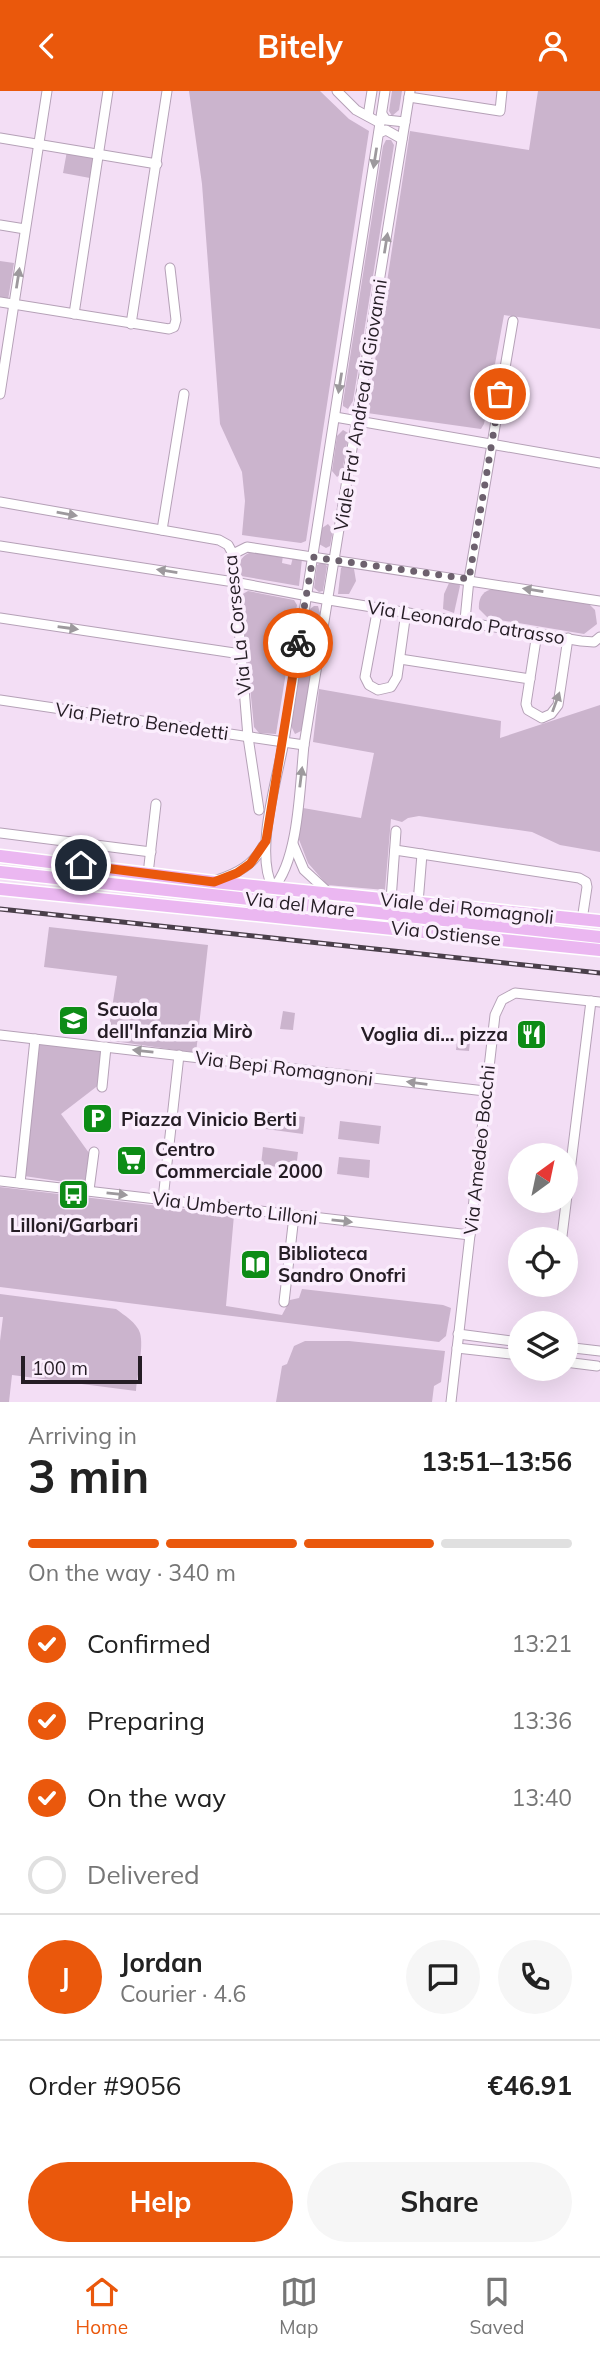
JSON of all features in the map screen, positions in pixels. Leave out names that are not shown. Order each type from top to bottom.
[{"type":"main road","name":"Viale dei Romagnoli","points":[[0,856],[214,882],[600,921]]},
{"type":"main road","name":"Via del Mare","points":[[0,872],[600,937]]},
{"type":"main road","name":"Via Ostiense","points":[[0,889],[600,950]]},
{"type":"street","points":[[0,394],[47,91]]},
{"type":"street","points":[[74,314],[108,91]]},
{"type":"street","points":[[131,324],[167,91]]},
{"type":"street","points":[[337,91],[356,110],[402,139]]},
{"type":"street","points":[[368,116],[372,91]]},
{"type":"street","name":"Viale Fra' Andrea di Giovanni","points":[[273,888],[265,867],[266,841],[284,741],[385,91]]},
{"type":"street","points":[[409,94],[500,111],[502,91]]},
{"type":"street","name":"Viale Fra' Andrea di Giovanni","points":[[273,888],[284,872],[293,844],[304,745],[409,94]]},
{"type":"street","points":[[380,124],[386,120],[405,122]]},
{"type":"street","points":[[0,138],[157,164]]},
{"type":"street","points":[[0,225],[25,229]]},
{"type":"street","points":[[0,302],[169,329],[174,327],[176,320],[170,268]]},
{"type":"street","points":[[465,620],[469,579],[513,321]]},
{"type":"street","points":[[162,530],[184,394]]},
{"type":"street","points":[[335,417],[600,463]]},
{"type":"street","name":"Via La Corsesca","points":[[0,502],[219,540],[228,545],[233,554],[248,737],[259,810]]},
{"type":"street","name":"Via Leonardo Patrasso","points":[[0,546],[594,642],[600,637]]},
{"type":"street","points":[[233,554],[247,547],[600,601]]},
{"type":"street","points":[[378,607],[365,677],[369,685],[378,690],[391,687],[397,677],[406,612]]},
{"type":"street","points":[[0,618],[241,654]]},
{"type":"street","points":[[537,633],[526,704],[528,710],[537,716],[547,717],[558,705],[568,638]]},
{"type":"street","points":[[400,659],[530,679]]},
{"type":"street","name":"Via Pietro Benedetti","points":[[0,700],[304,745]]},
{"type":"street","points":[[148,874],[156,804]]},
{"type":"street","points":[[391,900],[396,831]]},
{"type":"street","points":[[0,833],[151,852]]},
{"type":"street","name":"Viale Fra' Andrea di Giovanni","points":[[214,882],[237,873],[250,864],[266,841]]},
{"type":"street","points":[[293,844],[306,873],[331,894]]},
{"type":"street","points":[[395,850],[582,879],[587,887],[582,920]]},
{"type":"street","points":[[418,903],[422,854]]},
{"type":"street","name":"Via Amedeo Bocchi","points":[[451,1402],[495,1015],[505,997],[518,993],[596,1002]]},
{"type":"street","points":[[563,1227],[589,1021],[596,1002]]},
{"type":"street","name":"Via Bepi Romagnoni","points":[[0,1035],[485,1091]]},
{"type":"street","points":[[20,1183],[35,1039]]},
{"type":"street","points":[[102,1087],[106,1047]]},
{"type":"street","points":[[163,1199],[178,1055]]},
{"type":"street","points":[[89,1190],[94,1152]]},
{"type":"street","name":"Via Umberto Lilloni","points":[[0,1181],[470,1235]]},
{"type":"street","points":[[284,1302],[294,1216]]},
{"type":"street","points":[[458,1334],[508,1340]]},
{"type":"street","points":[[457,1348],[508,1354]]},
{"type":"street","points":[[578,1348],[600,1351],[599,1370],[578,1364]]},
{"type":"shaded area","points":[[189,91],[320,91],[349,119],[369,131],[306,541],[301,543],[242,535],[245,501],[242,472],[220,424],[202,184]]},
{"type":"shaded area","points":[[392,91],[402,91],[399,110],[392,116],[389,111]]},
{"type":"shaded area","points":[[538,91],[600,91],[600,329],[504,315],[481,429],[367,413],[410,131],[529,150]]},
{"type":"shaded area","points":[[386,140],[391,140],[394,145],[353,401],[348,409],[343,406],[343,402]]},
{"type":"shaded area","points":[[67,151],[94,156],[90,178],[63,173]]},
{"type":"shaded area","points":[[0,261],[14,263],[8,300],[0,298]]},
{"type":"shaded area","points":[[343,430],[348,433],[348,437],[342,473],[337,477],[332,471],[337,436]]},
{"type":"shaded area","points":[[328,524],[333,530],[330,546],[326,548],[319,544],[322,528]]},
{"type":"shaded area","points":[[256,551],[283,555],[282,563],[291,565],[293,557],[302,559],[299,586],[241,576],[241,559]]},
{"type":"shaded area","points":[[323,562],[327,566],[323,591],[319,592],[314,588],[317,565]]},
{"type":"shaded area","points":[[343,566],[354,569],[356,581],[349,594],[338,594]]},
{"type":"shaded area","points":[[449,583],[460,586],[454,613],[443,609],[444,594]]},
{"type":"shaded area","points":[[494,589],[589,604],[595,610],[597,624],[584,634],[488,618],[479,609],[479,601],[484,593]]},
{"type":"shaded area","points":[[248,591],[294,600],[297,605],[276,734],[259,733],[254,727],[241,595]]},
{"type":"shaded area","points":[[318,606],[320,613],[303,723],[301,731],[295,734],[291,726],[310,609]]},
{"type":"shaded area","points":[[319,689],[501,721],[500,738],[600,705],[600,852],[560,845],[532,832],[419,816],[402,822],[391,819],[385,890],[327,885],[308,863],[298,837],[303,808],[361,818],[374,753],[313,742]]},
{"type":"shaded area","points":[[49,927],[208,945],[196,1053],[107,1040],[117,976],[44,967]]},
{"type":"shaded area","points":[[283,1011],[295,1013],[293,1030],[280,1029]]},
{"type":"shaded area","points":[[458,1033],[471,1034],[469,1051],[456,1050]]},
{"type":"shaded area","points":[[38,1043],[101,1051],[100,1084],[61,1114],[89,1153],[85,1185],[24,1176]]},
{"type":"shaded area","points":[[268,1112],[305,1117],[303,1134],[266,1129]]},
{"type":"shaded area","points":[[340,1121],[381,1126],[379,1144],[338,1139]]},
{"type":"shaded area","points":[[263,1147],[298,1152],[296,1169],[261,1165]]},
{"type":"shaded area","points":[[339,1157],[370,1160],[369,1178],[337,1174]]},
{"type":"shaded area","points":[[0,1187],[234,1215],[226,1306],[282,1315],[290,1300],[299,1298],[302,1289],[443,1305],[451,1308],[446,1336],[439,1342],[0,1287]]},
{"type":"shaded area","points":[[0,1294],[116,1309],[133,1323],[140,1333],[141,1354],[136,1391],[12,1375],[9,1402],[0,1402],[0,1341],[3,1317],[0,1317]]},
{"type":"shaded area","points":[[305,1341],[349,1341],[445,1351],[441,1382],[434,1386],[432,1402],[276,1402],[282,1366],[287,1364],[294,1346]]},
{"type":"railway","points":[[0,909],[600,973]]},
{"type":"way so far","points":[[298,643],[313,557],[469,579],[500,394]]},
{"type":"place","name":"Scuola dell'Infanzia Mirò","points":[[74,1020]]},
{"type":"place","name":"Voglia di… pizza","points":[[531,1034]]},
{"type":"place","name":"Piazza Vinicio Berti","points":[[98,1119]]},
{"type":"place","name":"Centro Commerciale 2000","points":[[132,1160]]},
{"type":"place","name":"Lilloni/Garbari","points":[[74,1194]]},
{"type":"place","name":"Biblioteca Sandro Onofri","points":[[255,1264]]},
{"type":"route","points":[[81,865],[214,882],[237,873],[255,859],[266,841],[298,643]]}]
